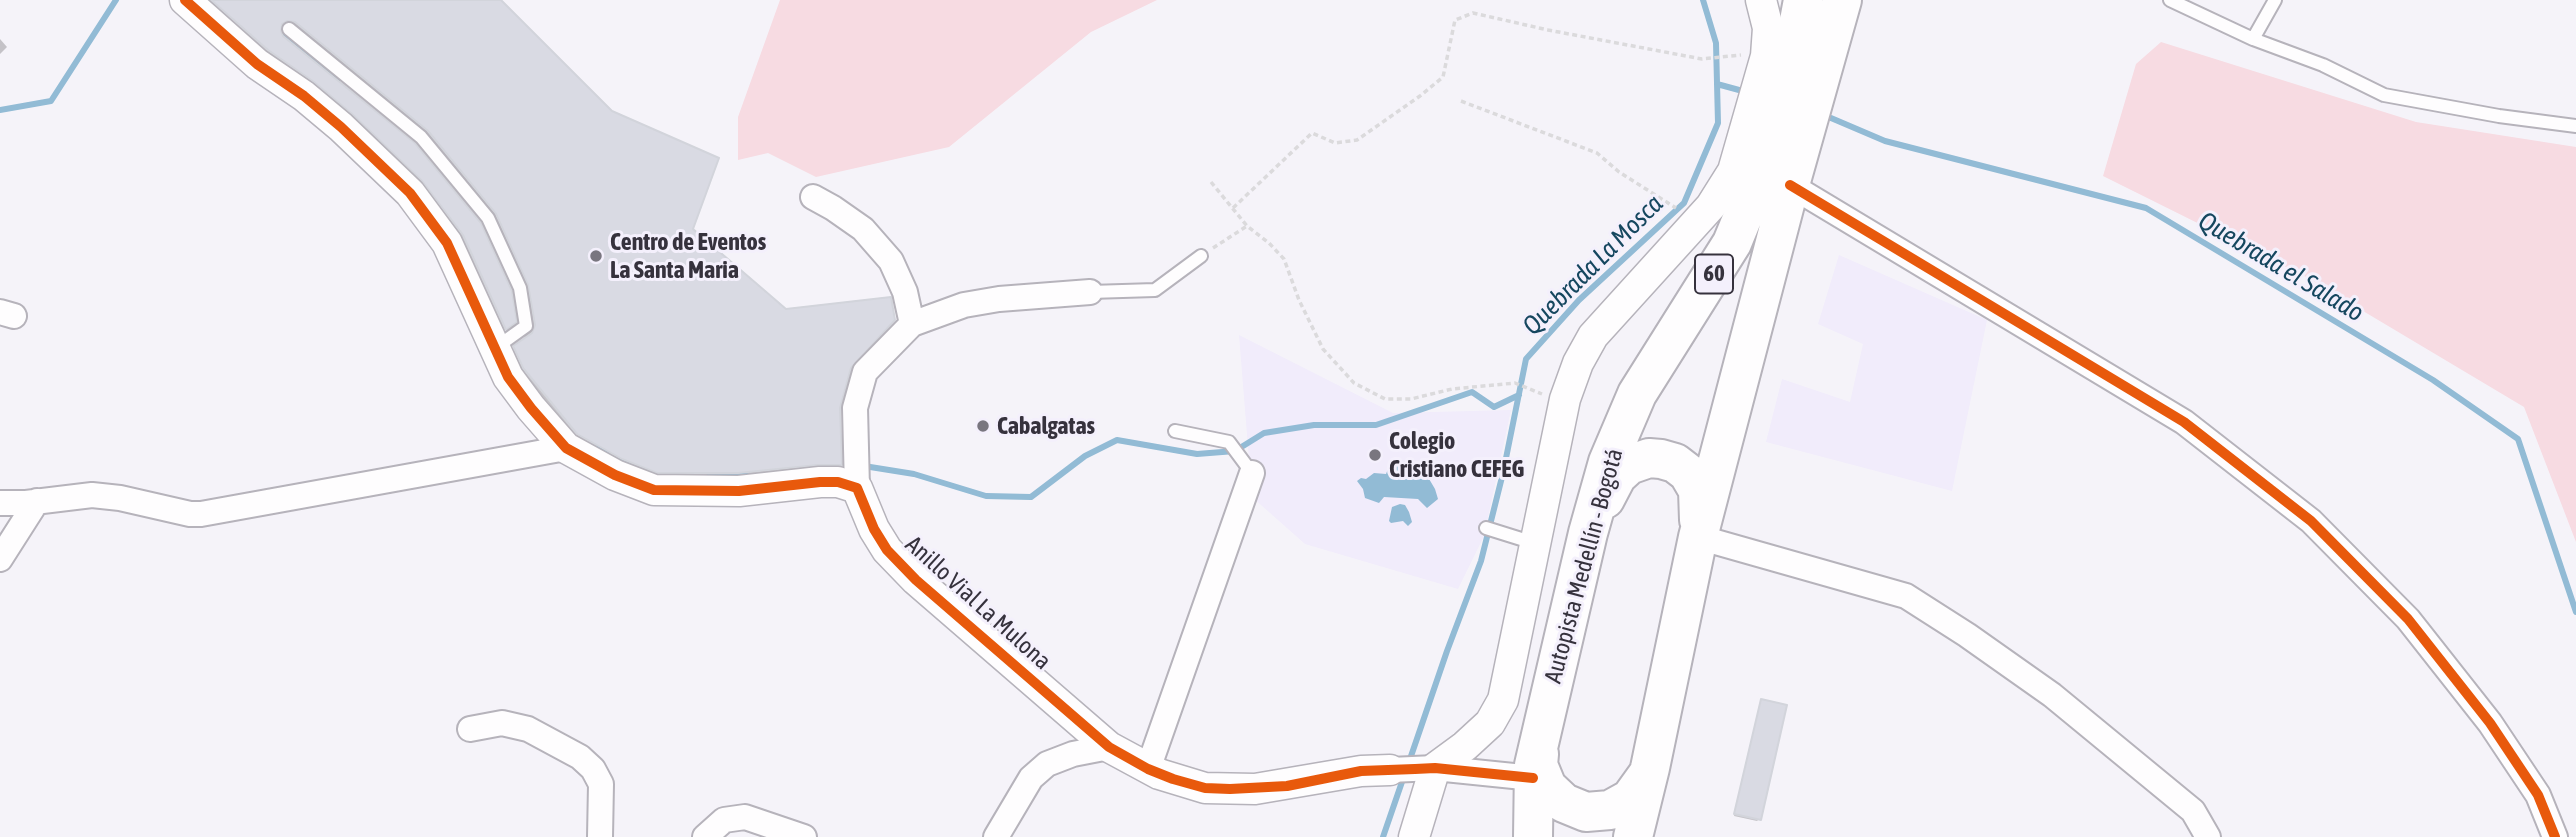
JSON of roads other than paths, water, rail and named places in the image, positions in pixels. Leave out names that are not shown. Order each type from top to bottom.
[{"type":"highway","name":"Autopista Medellín - Bogotá","points":[[1533,837],[1533,778],[1539,741],[1588,533],[1608,462],[1637,394],[1732,243],[1762,170],[1793,53],[1802,0]]},
{"type":"highway","name":"60","points":[[1633,837],[1698,537],[1842,0]]},
{"type":"highway","points":[[1588,533],[1617,476],[1629,465],[1649,458],[1675,463],[1688,473],[1698,490],[1698,537]]},
{"type":"highway","points":[[1539,741],[1538,765],[1547,787],[1564,803],[1586,812],[1610,810],[1630,799],[1645,780],[1650,768]]},
{"type":"street","points":[[185,0],[257,64],[304,96],[341,127],[410,193],[447,243],[494,349],[518,391],[566,448],[615,475],[654,490],[739,491],[820,482],[857,484],[855,408],[865,372],[912,324],[964,305],[999,299],[1090,292]]},
{"type":"street","points":[[1413,769],[1465,746],[1490,723],[1503,700],[1526,540],[1565,399],[1578,363],[1593,336],[1711,206],[1733,171],[1766,56],[1768,28],[1761,0]]},
{"type":"street","points":[[1790,186],[2184,422],[2311,520],[2408,620],[2490,723],[2538,795],[2555,837]]},
{"type":"street","points":[[813,197],[863,229],[891,261],[905,292],[912,324]]},
{"type":"street","points":[[0,503],[92,495],[201,514],[566,448]]},
{"type":"street","points":[[1148,769],[1252,473]]},
{"type":"street","name":"Anillo Vial La Mulona","points":[[857,484],[874,529],[902,567],[1109,747],[1148,769],[1205,788],[1230,789],[1287,786],[1361,771],[1413,769]]},
{"type":"street","points":[[0,559],[37,501]]},
{"type":"street","points":[[1698,537],[1906,596],[2052,695],[2193,811],[2208,837]]},
{"type":"street","points":[[470,729],[502,723],[528,729],[580,757],[593,769],[601,784],[600,837]]},
{"type":"street","points":[[996,837],[1031,778],[1047,764],[1073,754],[1109,747]]},
{"type":"street","points":[[1413,769],[1533,778]]},
{"type":"street","points":[[1413,769],[1414,837]]},
{"type":"street","points":[[705,837],[724,820],[745,817],[804,837]]},
{"type":"lane","points":[[2170,0],[2253,39],[2323,65],[2384,95],[2499,116],[2576,126]]},
{"type":"lane","points":[[2253,39],[2275,0]]},
{"type":"lane","points":[[289,29],[421,136],[488,219],[520,288],[526,326],[494,349]]},
{"type":"lane","points":[[1090,292],[1155,290],[1201,256]]},
{"type":"lane","points":[[1175,431],[1229,442],[1252,473]]},
{"type":"lane","points":[[1486,528],[1526,540]]},
{"type":"water","points":[[1396,459],[1422,467],[1438,499],[1427,508],[1418,499],[1384,497],[1379,503],[1365,498],[1357,481],[1374,473],[1386,474],[1390,464]]},
{"type":"water","points":[[1405,505],[1409,512],[1412,522],[1408,526],[1403,521],[1389,521],[1392,507]]},
{"type":"waterway","points":[[0,110],[51,101],[116,0]]},
{"type":"waterway","name":"Quebrada La Mosca","points":[[1409,762],[1481,561],[1503,473],[1526,359],[1579,300],[1684,203],[1718,123],[1716,43],[1703,0]]},
{"type":"waterway","points":[[277,32],[337,80]]},
{"type":"waterway","name":"Quebrada el Salado","points":[[1717,84],[1739,90]]},
{"type":"waterway","name":"Quebrada el Salado","points":[[1831,118],[1885,141],[2146,208],[2433,380],[2518,439],[2576,612]]},
{"type":"waterway","points":[[864,466],[914,474],[986,496],[1031,497],[1085,456],[1117,440],[1197,454],[1235,451],[1264,433],[1314,425],[1376,425],[1472,392],[1494,407],[1519,395]]},
{"type":"waterway","points":[[597,441],[603,450],[616,449],[632,470],[656,470]]},
{"type":"waterway","points":[[708,472],[740,477],[750,468]]},
{"type":"waterway","name":"Quebrada La Mosca","points":[[1383,837],[1404,776]]},
{"type":"place","name":"Centro de Eventos La Santa Maria","points":[[596,256]]},
{"type":"place","name":"Cabalgatas","points":[[983,426]]},
{"type":"place","name":"Colegio Cristiano CEFEG","points":[[1375,455]]}]
